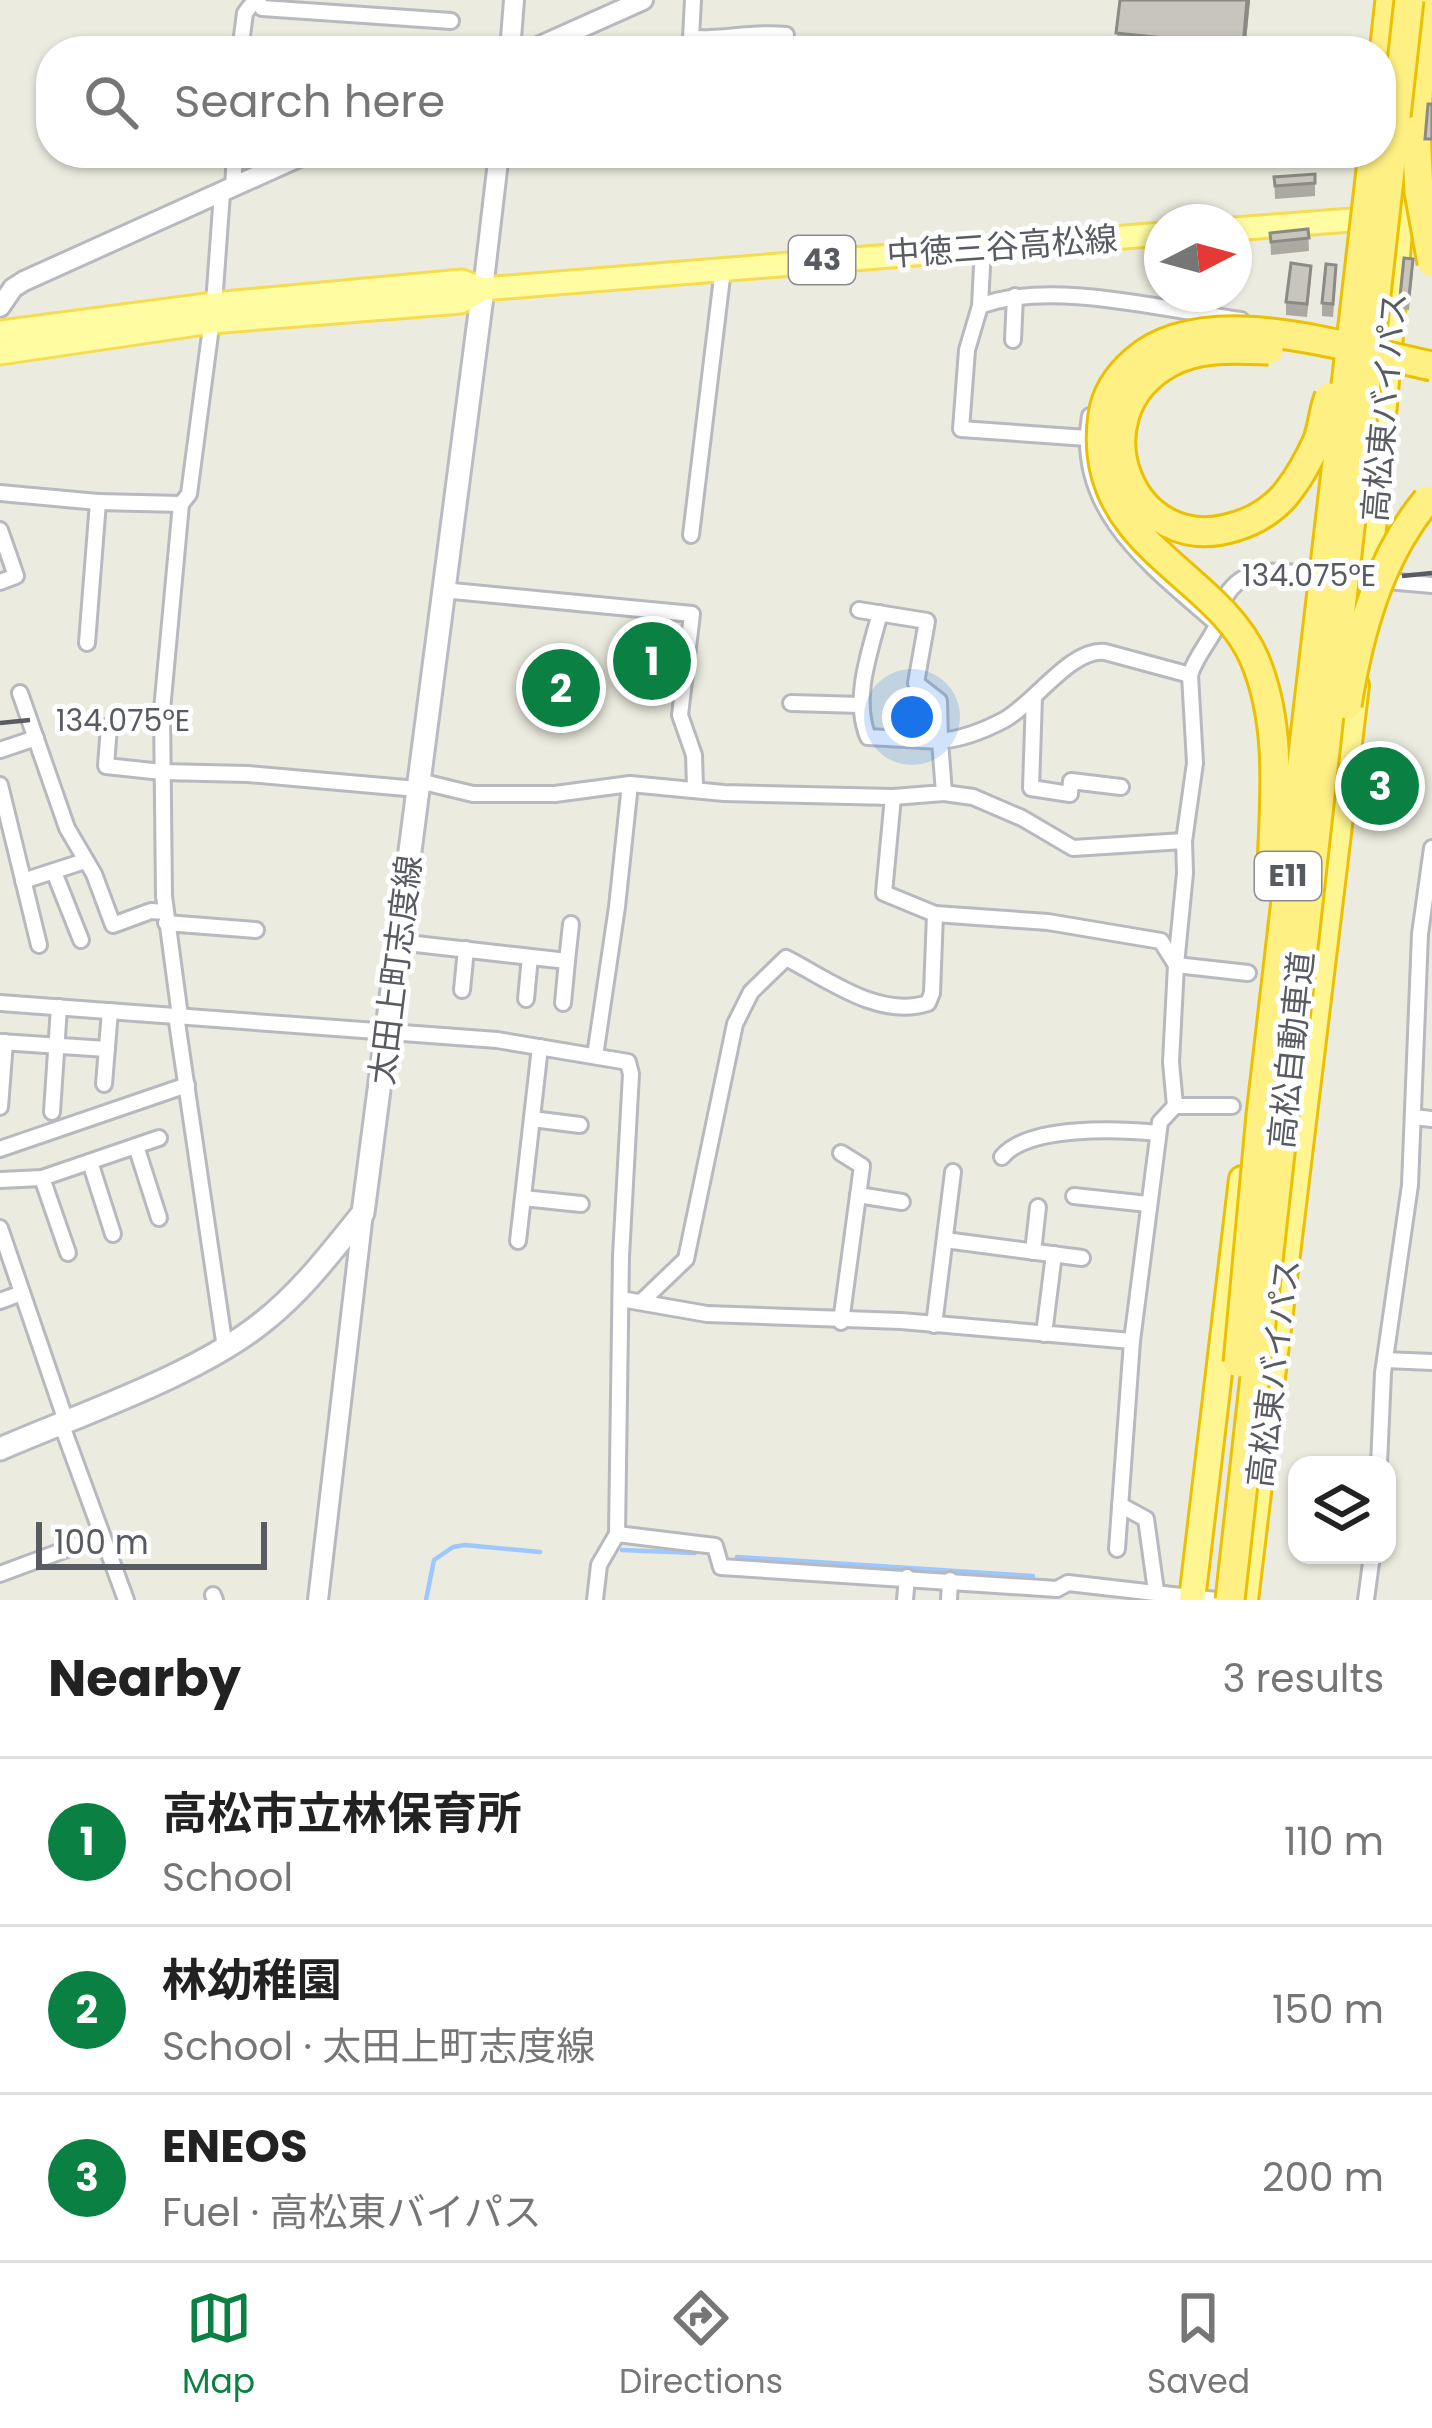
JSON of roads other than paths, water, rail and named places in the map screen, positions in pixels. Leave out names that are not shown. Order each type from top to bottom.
[{"type":"highway","points":[[1373,36],[1377,0]]},
{"type":"highway","points":[[1386,36],[1390,0]]},
{"type":"highway","name":"高松自動車道","points":[[1396,115],[1409,0]]},
{"type":"highway","points":[[1423,0],[1416,130],[1419,192],[1432,262]]},
{"type":"highway","name":"高松東バイパス","points":[[1245,1600],[1369,580],[1423,0]]},
{"type":"highway","name":"高松東バイパス","points":[[1203,1599],[1359,168]]},
{"type":"highway","name":"高松自動車道","points":[[1203,1599],[1370,168]]},
{"type":"highway","name":"高松自動車道","points":[[1230,1600],[1390,168]]},
{"type":"highway","points":[[1261,1115],[1276,781],[1269,704],[1254,657],[1234,623],[1132,525],[1109,488],[1099,445],[1105,405],[1122,373],[1150,348],[1185,333],[1227,329],[1275,334],[1432,366]]},
{"type":"highway","points":[[1346,372],[1327,401],[1318,440],[1288,491],[1257,518],[1217,532],[1174,527],[1150,514],[1128,482],[1120,447],[1124,414],[1142,385],[1168,363],[1196,353],[1274,350],[1432,381]]},
{"type":"highway","points":[[1321,780],[1339,751],[1352,675],[1381,573],[1393,544],[1432,495]]},
{"type":"main road","points":[[1252,228],[1432,214]]},
{"type":"main road","name":"中徳三谷高松線","points":[[0,332],[212,313],[461,302],[483,289],[1144,235]]},
{"type":"main road","name":"太田上町志度線","points":[[363,1213],[483,289]]},
{"type":"main road","name":"中徳三谷高松線","points":[[0,353],[212,313]]},
{"type":"main road","points":[[0,1450],[225,1348],[294,1295],[363,1213]]},
{"type":"street","points":[[242,36],[245,13],[256,0],[262,8],[364,6],[451,21]]},
{"type":"street","points":[[511,36],[514,0]]},
{"type":"street","points":[[558,36],[615,7],[644,0]]},
{"type":"street","points":[[691,36],[693,0]]},
{"type":"street","points":[[225,1348],[165,917],[162,710],[181,504],[189,494],[232,168]]},
{"type":"street","points":[[0,307],[25,280],[276,168]]},
{"type":"street","points":[[483,289],[497,168]]},
{"type":"street","points":[[983,247],[980,306],[968,350],[961,429],[1087,438]]},
{"type":"street","points":[[692,535],[723,268]]},
{"type":"street","points":[[980,306],[1015,296],[1170,307],[1342,333]]},
{"type":"street","points":[[1013,340],[1015,296]]},
{"type":"street","points":[[1217,625],[1116,528],[1089,470],[1087,438],[1091,414],[1120,363],[1158,334],[1219,317]]},
{"type":"street","points":[[0,494],[181,504]]},
{"type":"street","points":[[87,643],[98,502]]},
{"type":"street","points":[[0,530],[16,576],[0,582]]},
{"type":"street","points":[[1175,1106],[1171,1062],[1184,841],[1195,763],[1190,675],[1195,658],[1217,625],[1228,592],[1254,572],[1432,585]]},
{"type":"street","points":[[442,590],[692,614],[680,715],[694,755],[694,787]]},
{"type":"street","points":[[859,610],[927,621],[916,683],[939,700],[944,793]]},
{"type":"street","points":[[880,613],[861,705],[868,737],[955,739],[1005,719],[1078,658],[1093,651],[1190,675]]},
{"type":"street","points":[[20,693],[67,828],[113,925],[151,911],[256,930]]},
{"type":"street","points":[[1034,697],[1031,788],[1070,794],[1070,782],[1121,788]]},
{"type":"street","points":[[791,704],[861,705]]},
{"type":"street","points":[[109,726],[106,766],[162,772],[418,785],[472,794],[535,795],[630,784],[724,793],[893,797],[944,793],[973,797],[1022,818],[1072,848],[1184,841]]},
{"type":"street","points":[[0,751],[35,738]]},
{"type":"street","points":[[0,784],[39,945]]},
{"type":"street","points":[[595,1056],[630,784]]},
{"type":"street","points":[[893,797],[884,893],[935,914],[1048,922],[1161,941],[1176,965]]},
{"type":"street","points":[[1379,1456],[1385,1360],[1410,1185],[1420,934],[1432,848]]},
{"type":"street","points":[[23,881],[85,861]]},
{"type":"street","points":[[54,872],[81,940]]},
{"type":"street","points":[[641,1302],[686,1258],[735,1024],[751,992],[786,958],[879,1005],[907,1010],[928,1003],[935,914]]},
{"type":"street","points":[[563,1003],[571,924]]},
{"type":"street","points":[[398,942],[567,961]]},
{"type":"street","points":[[462,990],[466,949]]},
{"type":"street","points":[[526,1000],[530,957]]},
{"type":"street","points":[[1176,965],[1247,973]]},
{"type":"street","points":[[0,1003],[387,1030],[628,1062],[632,1074],[616,1534],[599,1565],[596,1600]]},
{"type":"street","points":[[52,1112],[58,1007]]},
{"type":"street","points":[[104,1084],[110,1011]]},
{"type":"street","points":[[0,1106],[2,1042],[107,1049]]},
{"type":"street","points":[[518,1241],[540,1047]]},
{"type":"street","points":[[0,1149],[187,1084]]},
{"type":"street","points":[[1117,1549],[1132,1341],[1160,1122],[1175,1106],[1232,1106]]},
{"type":"street","points":[[1412,1118],[1432,1119]]},
{"type":"street","points":[[532,1119],[580,1125]]},
{"type":"street","points":[[1002,1157],[1031,1138],[1119,1129],[1158,1133]]},
{"type":"street","points":[[0,1180],[43,1178],[159,1138]]},
{"type":"street","points":[[136,1146],[159,1218]]},
{"type":"street","points":[[841,1153],[862,1166],[841,1322]]},
{"type":"street","points":[[90,1162],[113,1234]]},
{"type":"street","points":[[934,1324],[953,1172]]},
{"type":"street","points":[[43,1178],[68,1253]]},
{"type":"street","points":[[858,1195],[902,1202]]},
{"type":"street","points":[[1074,1196],[1148,1204]]},
{"type":"street","points":[[523,1198],[581,1204]]},
{"type":"street","points":[[1033,1252],[1038,1208]]},
{"type":"street","points":[[318,1600],[363,1213]]},
{"type":"street","points":[[0,1228],[126,1600]]},
{"type":"street","points":[[945,1240],[1082,1258]]},
{"type":"street","points":[[1044,1334],[1054,1254]]},
{"type":"street","points":[[0,1301],[22,1293]]},
{"type":"street","points":[[621,1299],[707,1314],[751,1312],[1132,1341]]},
{"type":"street","points":[[1385,1360],[1432,1362]]},
{"type":"street","points":[[1120,1505],[1146,1519],[1156,1592]]},
{"type":"street","points":[[616,1534],[715,1546],[722,1567],[950,1580],[1018,1593],[1068,1583],[1113,1593],[1156,1592],[1203,1599]]},
{"type":"street","points":[[0,1574],[102,1536]]},
{"type":"street","points":[[1366,1600],[1371,1564]]},
{"type":"street","points":[[905,1600],[907,1577]]},
{"type":"street","points":[[949,1600],[950,1580]]},
{"type":"waterway","points":[[426,1600],[434,1560],[453,1547],[540,1552]]},
{"type":"waterway","points":[[622,1550],[695,1553]]},
{"type":"waterway","points":[[737,1557],[1033,1576]]},
{"type":"place","name":"高松市立林保育所","points":[[652,661]]},
{"type":"place","name":"林幼稚園","points":[[561,688]]},
{"type":"place","name":"ENEOS","points":[[1380,786]]}]
